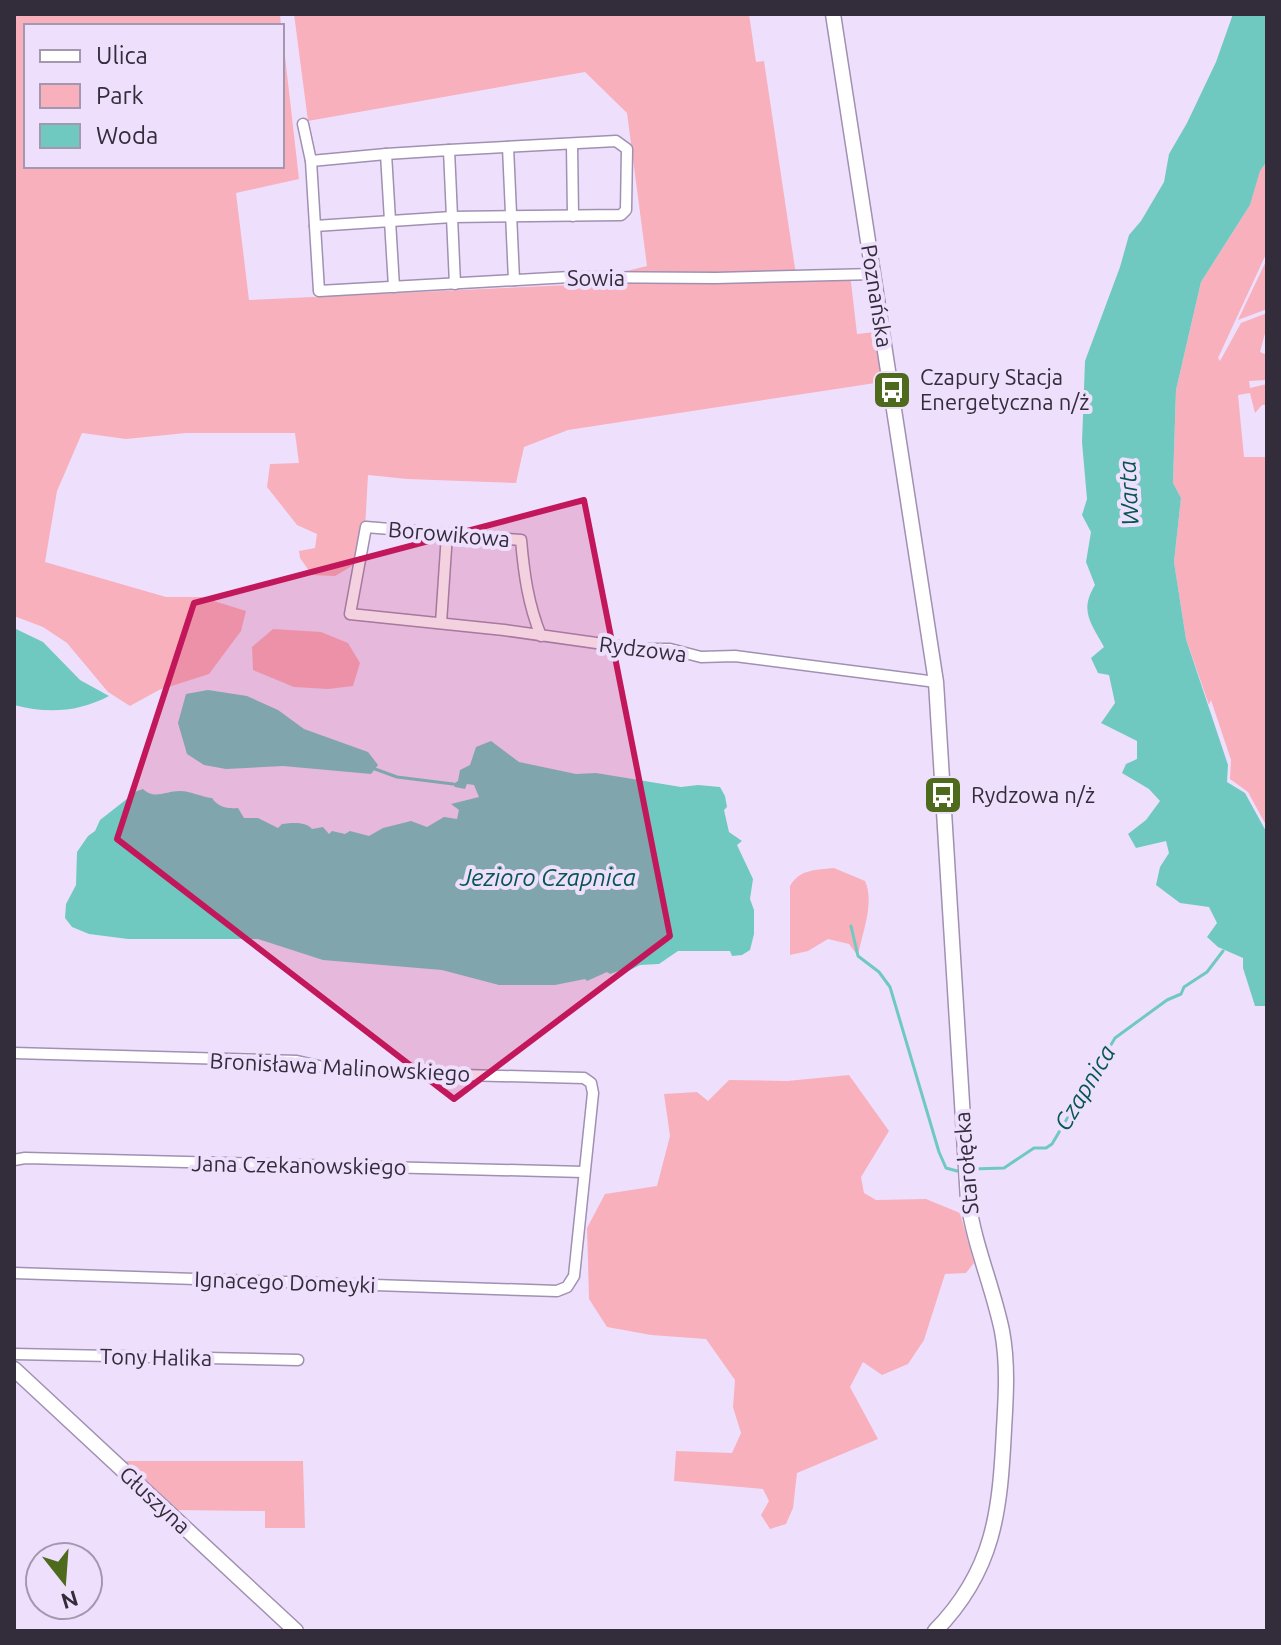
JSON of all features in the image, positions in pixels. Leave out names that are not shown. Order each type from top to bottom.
[{"type":"street","name":"Poznańska","points":[[833,14],[935,678]]},
{"type":"street","points":[[303,124],[311,161],[315,226],[452,217],[621,215],[626,210],[627,149],[616,141],[311,161]]},
{"type":"street","points":[[572,144],[573,216]]},
{"type":"street","points":[[508,147],[514,280]]},
{"type":"street","points":[[449,150],[455,284]]},
{"type":"street","points":[[386,154],[394,287]]},
{"type":"street","name":"Sowia","points":[[315,226],[319,291],[570,277],[716,278],[874,274]]},
{"type":"street","name":"Borowikowa","points":[[350,614],[366,527],[521,540],[526,586],[539,630]]},
{"type":"street","points":[[441,618],[447,534]]},
{"type":"street","name":"Rydzowa","points":[[350,614],[441,618],[539,630],[639,649],[670,649],[701,657],[735,656],[935,678]]},
{"type":"street","name":"Starołęcka","points":[[935,678],[968,1200],[976,1243],[1001,1330],[1006,1388],[1000,1503],[993,1536],[968,1591],[935,1631]]},
{"type":"street","name":"Bronisława Malinowskiego","points":[[14,1053],[297,1061],[345,1072],[584,1078],[591,1083],[593,1093],[574,1276],[567,1287],[557,1291]]},
{"type":"street","name":"Jana Czekanowskiego","points":[[14,1160],[584,1172]]},
{"type":"street","name":"Ignacego Domeyki","points":[[14,1273],[557,1291]]},
{"type":"street","name":"Tony Halika","points":[[14,1354],[298,1360]]},
{"type":"street","name":"Głuszyna","points":[[14,1369],[296,1631]]},
{"type":"highlighted area","points":[[584,500],[670,936],[454,1099],[117,839],[194,603]]},
{"type":"green space","points":[[14,14],[280,14],[281,24],[24,24],[24,168],[284,168],[284,48],[299,179],[236,193],[249,300],[569,285],[647,266],[627,113],[585,72],[308,121],[294,14],[749,14],[756,62],[764,61],[796,275],[850,273],[857,334],[875,332],[882,382],[568,430],[524,447],[516,483],[368,475],[365,529],[357,563],[335,576],[312,575],[300,558],[299,551],[315,548],[317,534],[297,525],[267,487],[270,464],[299,463],[295,433],[186,433],[126,439],[82,433],[57,491],[45,562],[166,597],[201,597],[246,611],[241,631],[209,674],[159,690],[130,706],[108,692],[67,643],[43,627],[14,616]]},
{"type":"green space","points":[[1267,161],[1267,252],[1218,358],[1220,361],[1241,323],[1267,313],[1260,352],[1267,355],[1267,380],[1249,381],[1250,388],[1267,384],[1267,405],[1262,405],[1255,413],[1250,393],[1238,395],[1244,457],[1267,457],[1267,827],[1248,792],[1230,779],[1231,760],[1186,639],[1174,562],[1181,498],[1173,483],[1176,390],[1201,282],[1250,205],[1260,170]]},
{"type":"green space","points":[[1267,259],[1267,309],[1238,320]]},
{"type":"green space","points":[[273,629],[321,632],[348,643],[360,663],[353,686],[328,689],[294,687],[253,670],[252,647]]},
{"type":"green space","points":[[834,868],[865,881],[868,890],[867,918],[858,956],[849,944],[828,939],[808,951],[790,955],[790,886],[803,873]]},
{"type":"green space","points":[[849,1075],[889,1131],[861,1177],[864,1193],[876,1200],[926,1199],[960,1213],[974,1263],[966,1273],[945,1274],[924,1340],[908,1364],[882,1375],[863,1362],[850,1387],[878,1439],[797,1473],[793,1508],[786,1524],[770,1529],[761,1515],[769,1501],[763,1489],[674,1481],[676,1451],[732,1453],[741,1433],[733,1407],[735,1380],[706,1339],[651,1335],[607,1327],[589,1299],[587,1228],[605,1194],[657,1186],[670,1136],[664,1094],[697,1092],[708,1101],[729,1080],[787,1081]]},
{"type":"green space","points":[[117,1461],[303,1461],[305,1528],[265,1528],[265,1511],[173,1510]]},
{"type":"water","name":"Warta","points":[[1233,14],[1267,14],[1267,161],[1260,171],[1250,205],[1201,282],[1176,390],[1173,483],[1181,498],[1174,562],[1186,639],[1228,765],[1227,782],[1245,793],[1267,833],[1267,1006],[1255,1006],[1243,968],[1243,958],[1218,947],[1207,937],[1217,923],[1209,907],[1180,903],[1156,885],[1160,867],[1169,853],[1166,841],[1136,848],[1128,834],[1146,820],[1160,801],[1149,789],[1122,773],[1126,764],[1137,759],[1137,741],[1101,723],[1115,703],[1109,675],[1098,673],[1091,658],[1104,647],[1087,610],[1095,585],[1086,562],[1091,532],[1082,515],[1087,499],[1082,442],[1085,361],[1129,235],[1164,182],[1169,154],[1216,62]]},
{"type":"water","points":[[14,628],[43,642],[80,680],[109,696],[63,710],[39,710],[14,705]]},
{"type":"water","points":[[208,690],[247,696],[278,710],[304,729],[368,752],[378,765],[371,774],[283,766],[226,769],[204,765],[187,754],[178,723],[186,694]]},
{"type":"water","name":"Jezioro Czapnica","points":[[491,741],[519,762],[576,774],[596,773],[681,787],[720,787],[725,796],[727,807],[724,810],[729,832],[742,841],[737,845],[753,879],[750,899],[754,910],[754,934],[750,950],[732,956],[730,951],[678,951],[659,964],[640,965],[610,974],[607,972],[587,981],[555,985],[499,985],[442,970],[323,960],[258,939],[128,939],[89,934],[72,927],[65,918],[66,904],[76,885],[77,852],[100,820],[137,791],[143,789],[156,794],[184,791],[212,798],[223,807],[238,808],[244,818],[258,818],[278,828],[282,824],[298,823],[312,829],[323,827],[329,834],[332,831],[345,834],[350,831],[369,836],[383,828],[411,821],[427,827],[444,817],[457,819],[459,810],[451,804],[479,797],[474,785],[467,784],[465,789],[453,784],[458,781],[460,770],[470,765],[476,747]]},
{"type":"waterway","points":[[375,769],[397,777],[453,784]]},
{"type":"waterway","name":"Czapnica","points":[[851,926],[858,956],[879,972],[890,987],[939,1152],[946,1168],[957,1171]]},
{"type":"waterway","name":"Czapnica","points":[[972,1169],[1004,1168],[1034,1148],[1046,1148],[1052,1144],[1115,1038],[1167,1000],[1181,994],[1184,987],[1207,972],[1223,951]]},
{"type":"place","name":"Czapury Stacja Energetyczna n/ż","points":[[892,390]]},
{"type":"place","name":"Rydzowa n/ż","points":[[943,795]]}]
